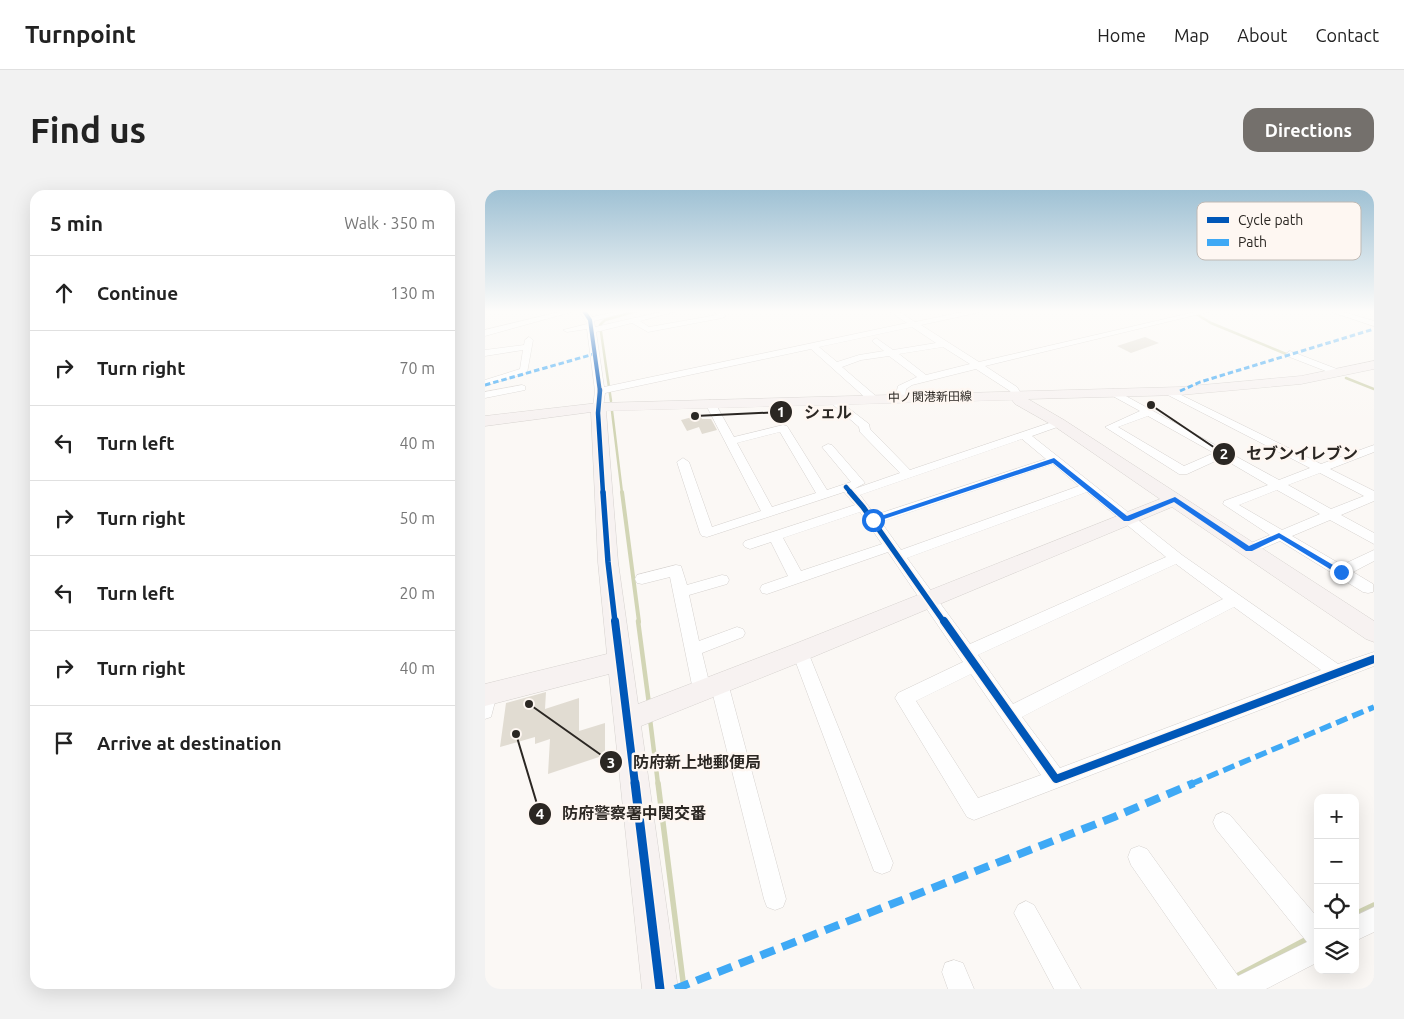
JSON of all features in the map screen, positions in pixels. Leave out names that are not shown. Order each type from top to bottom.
[{"type":"street","points":[[592,348],[599,399],[608,562],[660,989]]},
{"type":"street","points":[[599,399],[799,348]]},
{"type":"street","points":[[816,348],[873,398]]},
{"type":"street","points":[[885,348],[925,378]]},
{"type":"street","points":[[835,366],[859,358],[922,348]]},
{"type":"street","points":[[952,348],[1014,389],[1019,401],[1059,423],[1374,633]]},
{"type":"street","points":[[900,398],[901,388],[909,383],[1046,348]]},
{"type":"street","points":[[485,353],[527,352]]},
{"type":"street","points":[[485,362],[527,352]]},
{"type":"street","points":[[485,372],[527,352]]},
{"type":"street","points":[[485,383],[524,371],[527,352]]},
{"type":"street","points":[[1290,354],[1339,373]]},
{"type":"street","name":"中ノ関港新田線","points":[[485,421],[599,399],[710,402],[1167,391],[1253,385],[1339,373],[1374,365]]},
{"type":"street","points":[[485,395],[522,388]]},
{"type":"street","points":[[1167,391],[1374,496]]},
{"type":"street","points":[[1113,392],[1374,539]]},
{"type":"street","points":[[833,400],[865,426],[864,430],[908,475]]},
{"type":"street","points":[[710,402],[768,512]]},
{"type":"street","points":[[1148,412],[1110,427],[1183,472],[1222,454]]},
{"type":"street","points":[[683,462],[707,532],[823,494],[849,490],[908,475],[1059,423]]},
{"type":"street","points":[[730,441],[783,428],[823,494]]},
{"type":"street","points":[[1025,436],[1177,558],[1336,672]]},
{"type":"street","points":[[828,447],[859,483],[849,490]]},
{"type":"street","points":[[1368,588],[1229,504],[1276,484],[1374,448]]},
{"type":"street","points":[[873,520],[1054,460]]},
{"type":"street","points":[[767,589],[797,578],[894,551],[1087,487]]},
{"type":"street","points":[[849,490],[873,520],[927,600],[971,658],[1056,779]]},
{"type":"street","points":[[1249,549],[1374,496]]},
{"type":"street","points":[[626,720],[1175,500]]},
{"type":"street","points":[[750,544],[863,507]]},
{"type":"street","points":[[775,536],[797,578]]},
{"type":"street","points":[[1341,572],[1374,555]]},
{"type":"street","points":[[1177,558],[971,658],[904,698],[974,810],[1374,659]]},
{"type":"street","points":[[642,579],[675,570],[693,650],[711,687],[775,899]]},
{"type":"street","points":[[680,592],[723,580]]},
{"type":"street","points":[[1011,714],[1235,600]]},
{"type":"street","points":[[693,650],[737,633]]},
{"type":"street","points":[[799,652],[882,863]]},
{"type":"street","points":[[486,700],[620,660]]},
{"type":"street","points":[[1223,822],[1314,932]]},
{"type":"street","points":[[1139,857],[1232,989]]},
{"type":"street","points":[[1026,913],[1068,989]]},
{"type":"street","points":[[1359,927],[1374,919]]},
{"type":"street","points":[[1240,989],[1314,951]]},
{"type":"building","points":[[1122,348],[1144,348],[1131,353]]},
{"type":"building","points":[[700,415],[702,419],[711,419],[717,430],[702,434],[699,427],[687,431],[681,420]]},
{"type":"building","points":[[546,692],[545,709],[579,698],[579,731],[605,723],[605,755],[548,774],[550,739],[535,744],[535,737],[500,747],[506,703]]},
{"type":"waterway","points":[[603,348],[611,401]]},
{"type":"waterway","points":[[1272,348],[1291,356]]},
{"type":"waterway","points":[[1346,378],[1374,389]]},
{"type":"waterway","points":[[612,411],[622,493]]},
{"type":"waterway","points":[[622,492],[639,622]]},
{"type":"waterway","points":[[638,621],[649,704]]},
{"type":"waterway","points":[[650,719],[658,784]]},
{"type":"waterway","points":[[658,783],[684,989]]},
{"type":"waterway","points":[[1359,912],[1374,905]]},
{"type":"waterway","points":[[1233,978],[1309,938]]},
{"type":"marked path","points":[[1180,391],[1200,382],[1309,348]]},
{"type":"marked path","points":[[485,385],[594,354]]},
{"type":"marked path","points":[[675,989],[1114,817],[1374,707]]},
{"type":"cycle path","points":[[594,348],[600,391],[598,413],[608,562],[660,989]]},
{"type":"cycle path","points":[[846,487],[863,507],[1056,779],[1374,659]]},
{"type":"place","name":"セブンイレブン","points":[[1151,405]]},
{"type":"place","name":"シェル","points":[[695,416]]},
{"type":"place","name":"防府新上地郵便局","points":[[529,704]]},
{"type":"place","name":"防府警察署中関交番","points":[[516,734]]},
{"type":"route","points":[[873,520],[1054,460],[1127,519],[1175,500],[1249,549],[1279,535],[1341,572]]}]
